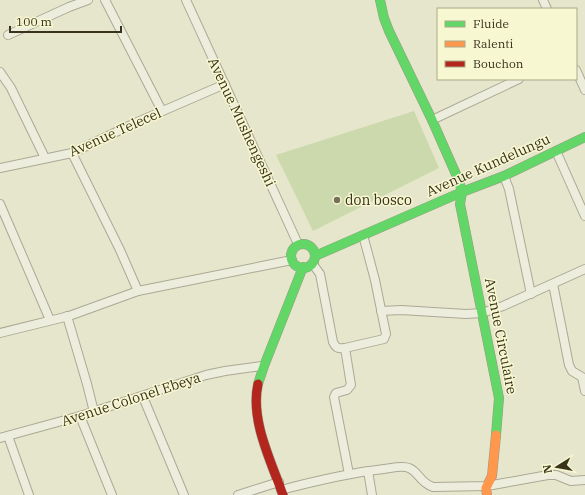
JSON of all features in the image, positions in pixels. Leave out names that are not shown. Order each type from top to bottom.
[{"type":"street","points":[[8,35],[69,7],[88,0]]},
{"type":"street","points":[[105,0],[162,111]]},
{"type":"street","name":"Avenue Mushengeshi","points":[[186,0],[298,244]]},
{"type":"street","points":[[380,0],[384,18],[432,120],[459,181],[462,192]]},
{"type":"street","points":[[0,72],[11,88],[45,158]]},
{"type":"street","points":[[577,72],[585,90]]},
{"type":"street","points":[[432,120],[517,80]]},
{"type":"street","name":"Avenue Telecel","points":[[0,168],[72,153],[162,111],[225,84]]},
{"type":"street","name":"Avenue Kundelungu","points":[[313,260],[364,235],[462,192],[504,176],[585,137]]},
{"type":"street","points":[[556,151],[585,216]]},
{"type":"street","points":[[72,153],[120,250],[138,291]]},
{"type":"street","points":[[504,176],[509,189],[531,294]]},
{"type":"street","name":"Avenue Circulaire","points":[[462,192],[460,204],[499,398],[492,476],[487,490]]},
{"type":"street","points":[[0,204],[50,320]]},
{"type":"street","points":[[303,267],[296,265],[292,260],[292,251],[298,244],[308,244],[314,251],[313,260],[320,274],[333,342],[337,348],[345,348],[384,339],[386,334],[364,235]]},
{"type":"street","points":[[0,332],[67,316],[138,291],[292,260]]},
{"type":"street","points":[[281,489],[256,415],[255,399],[262,366],[303,267],[313,260]]},
{"type":"street","points":[[380,311],[401,310],[466,314],[482,313],[531,294],[585,269]]},
{"type":"street","points":[[553,284],[570,369],[582,377],[585,391]]},
{"type":"street","points":[[67,316],[88,384],[94,412]]},
{"type":"street","points":[[345,348],[351,384],[347,390],[336,393],[334,397],[349,474]]},
{"type":"street","name":"Avenue Colonel Ebeya","points":[[4,437],[143,397],[186,381],[216,373],[262,366]]},
{"type":"street","points":[[143,397],[184,495]]},
{"type":"street","points":[[80,416],[112,495]]},
{"type":"street","points":[[4,437],[29,495]]},
{"type":"street","points":[[238,495],[281,489],[349,474],[399,467],[407,467],[415,472],[433,491],[487,490],[548,474],[556,475],[574,482],[585,480]]},
{"type":"street","points":[[368,471],[372,495]]},
{"type":"green space","name":"don bosco","points":[[414,111],[439,168],[313,231],[276,155]]},
{"type":"traffic: fast","points":[[380,0],[389,31],[432,120],[459,181],[462,192],[460,204],[499,398],[496,435]]},
{"type":"traffic: fast","points":[[315,256],[462,192],[504,176],[585,137]]},
{"type":"traffic: fast","points":[[303,244],[308,245],[314,251],[315,256],[314,261],[308,267],[303,268],[298,267],[292,261],[291,256],[292,251],[298,245],[303,244]]},
{"type":"traffic: fast","points":[[258,384],[303,267]]},
{"type":"traffic: slow","points":[[487,495],[486,488],[492,476],[496,435]]},
{"type":"traffic: jam","points":[[258,384],[256,398],[259,426],[283,495]]},
{"type":"place","name":"don bosco","points":[[337,200]]}]
